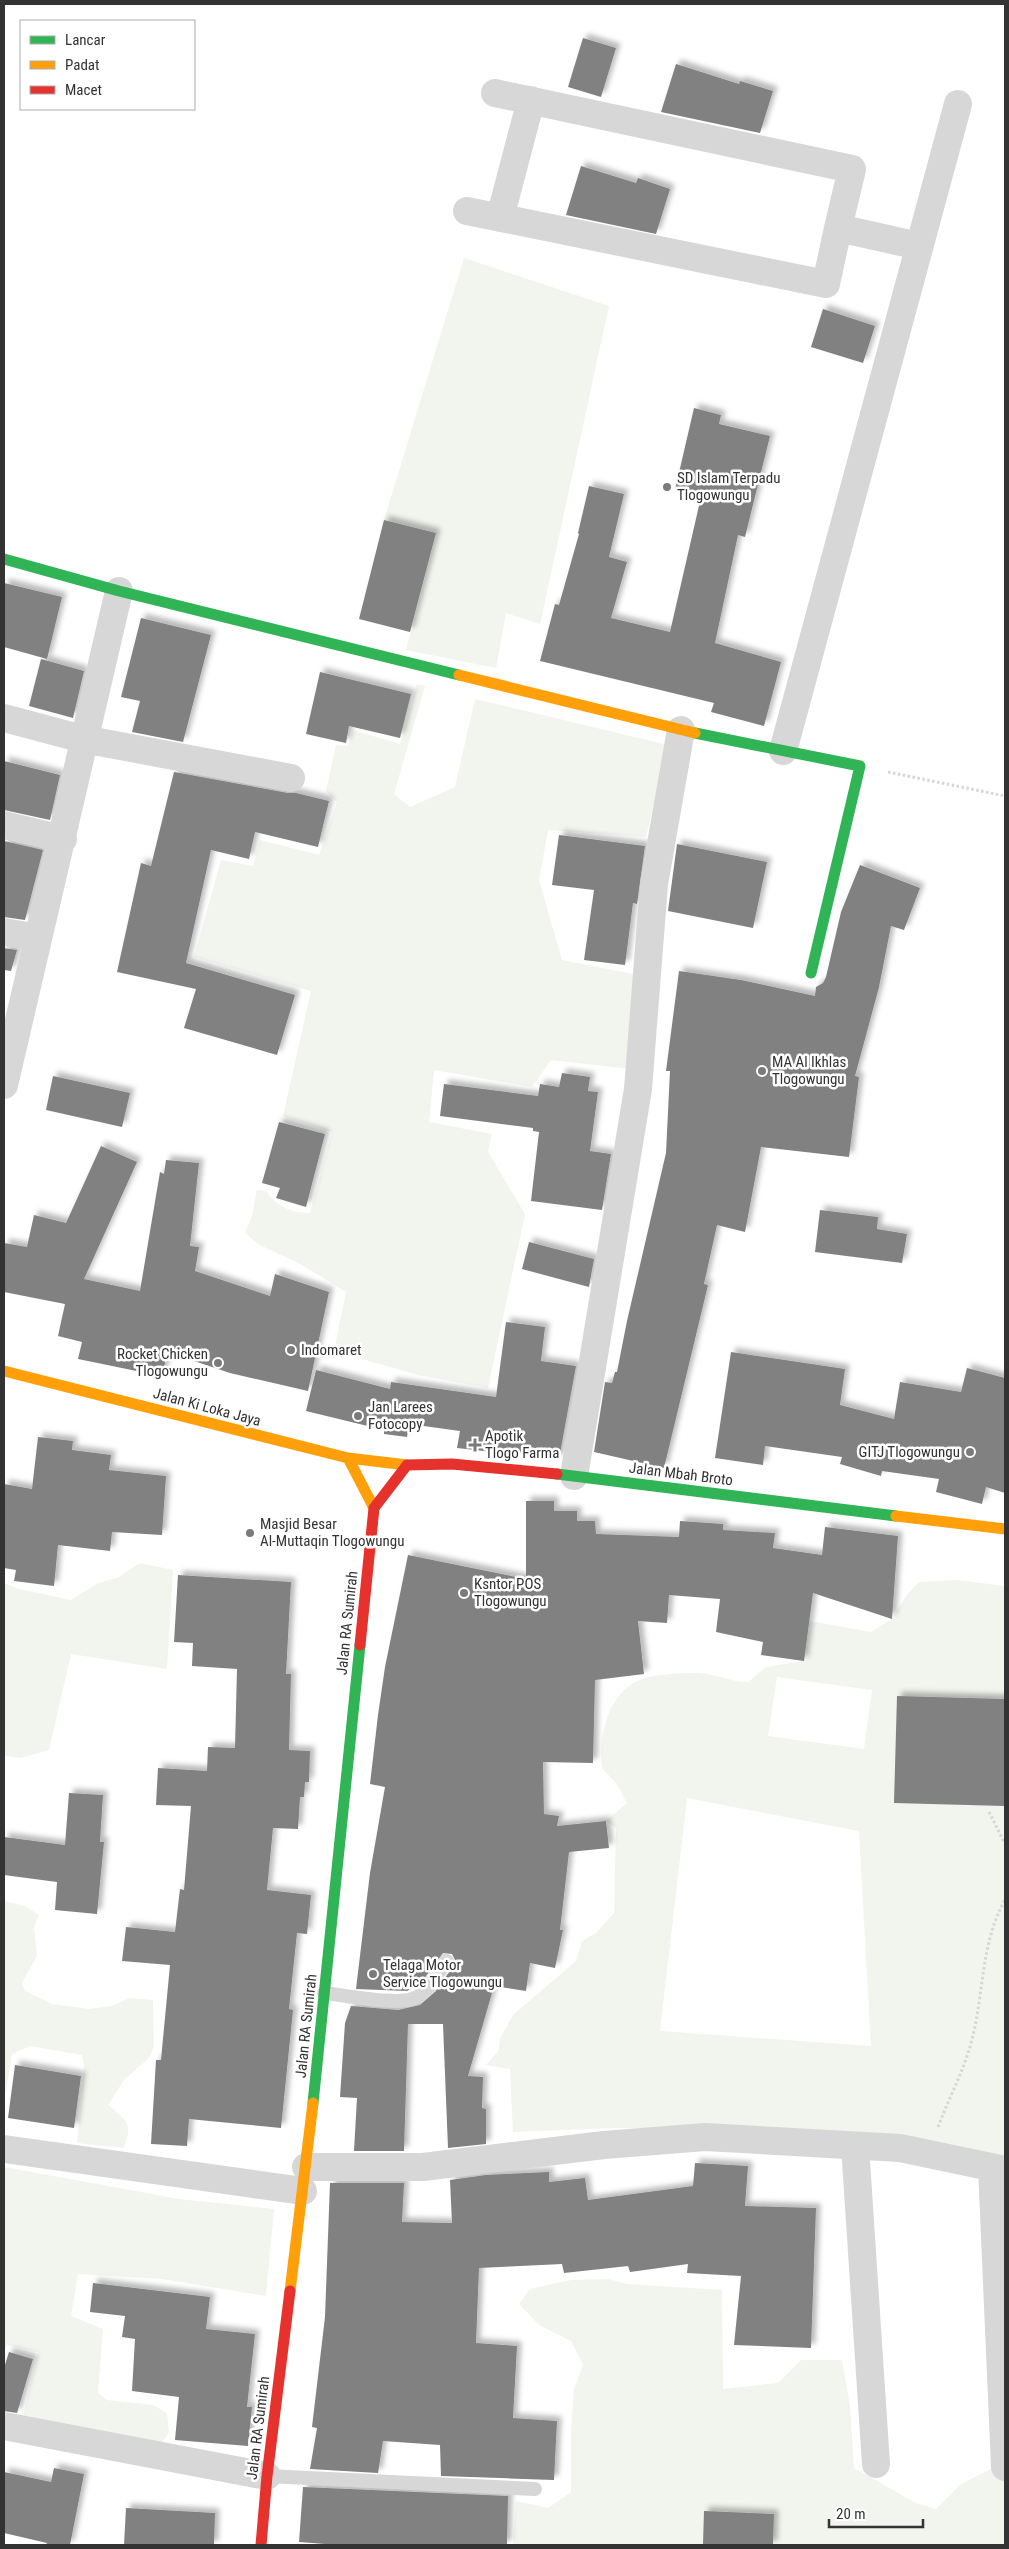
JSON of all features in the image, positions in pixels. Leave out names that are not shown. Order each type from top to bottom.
[{"type":"main road","points":[[4,559],[119,591],[681,730],[860,766],[811,973]]},
{"type":"main road","name":"Jalan Ki Loka Jaya","points":[[4,1372],[348,1458],[407,1465]]},
{"type":"main road","points":[[348,1458],[374,1508],[407,1465]]},
{"type":"main road","name":"Jalan Mbah Broto","points":[[407,1465],[452,1464],[574,1476],[1005,1529]]},
{"type":"main road","name":"Jalan RA Sumirah","points":[[261,2545],[267,2476],[305,2179],[374,1508]]},
{"type":"street","points":[[467,211],[826,284],[852,169],[495,93]]},
{"type":"street","points":[[500,218],[531,100]]},
{"type":"street","points":[[783,751],[958,104]]},
{"type":"street","points":[[838,228],[919,246]]},
{"type":"street","points":[[4,1085],[62,840],[83,739],[119,591]]},
{"type":"street","points":[[4,718],[83,739],[291,778]]},
{"type":"street","points":[[574,1476],[638,1089],[654,884],[681,730]]},
{"type":"street","points":[[4,825],[62,840]]},
{"type":"street","points":[[4,932],[38,938]]},
{"type":"street","points":[[4,2149],[305,2179],[604,2145],[705,2137],[900,2148],[999,2169],[1005,2467]]},
{"type":"street","points":[[855,2146],[876,2464]]},
{"type":"street","points":[[4,2426],[267,2476]]},
{"type":"lane","points":[[324,1993],[402,2001],[416,1997],[427,1987],[447,1961]]},
{"type":"lane","points":[[267,2476],[535,2489]]},
{"type":"path","points":[[860,766],[1005,796]]},
{"type":"path","points":[[990,1812],[1005,1844]]},
{"type":"path","points":[[929,2154],[949,2096],[968,2056],[990,1939],[998,1913],[1005,1900]]},
{"type":"shaded area","points":[[464,258],[609,306],[540,624],[506,613],[496,668],[406,650],[436,534],[384,520]]},
{"type":"shaded area","points":[[417,684],[425,686],[394,794],[410,807],[455,787],[475,699],[668,745],[646,837],[548,830],[539,880],[562,960],[638,975],[631,1069],[551,1060],[532,1087],[434,1070],[429,1122],[492,1134],[488,1152],[525,1214],[488,1388],[418,1375],[334,1351],[346,1292],[302,1265],[258,1244],[245,1233],[252,1216],[257,1190],[266,1191],[274,1201],[285,1208],[297,1212],[310,1213],[332,1132],[283,1116],[311,991],[194,957],[221,860],[253,866],[260,840],[319,855],[337,802],[326,791],[336,745],[348,746],[353,730],[400,744]]},
{"type":"shaded area","points":[[140,1563],[173,1570],[167,1669],[71,1654],[49,1750],[20,1758],[4,1756],[4,1583],[19,1589],[71,1600],[98,1583],[117,1578]]},
{"type":"shaded area","points":[[957,1580],[1005,1586],[1005,2156],[707,2128],[616,2128],[513,2132],[510,2069],[486,2065],[499,2050],[500,2039],[513,2015],[576,1961],[582,1941],[596,1933],[614,1913],[616,1828],[606,1821],[627,1803],[617,1784],[602,1768],[601,1755],[604,1728],[608,1715],[622,1692],[632,1684],[645,1678],[663,1675],[702,1673],[748,1682],[766,1667],[803,1661],[809,1621],[871,1632],[892,1619],[906,1596],[919,1582]],"holes":[[[777,1677],[872,1690],[864,1749],[768,1736]],[[687,1798],[859,1831],[871,2046],[660,2031]]]},
{"type":"shaded area","points":[[4,1901],[25,1906],[39,1915],[34,1927],[37,1956],[22,1983],[25,1991],[52,2004],[89,2009],[111,2006],[130,1998],[153,2000],[154,2046],[150,2057],[124,2080],[108,2105],[124,2119],[128,2127],[124,2148],[77,2143],[84,2065],[82,2055],[30,2046],[12,2054],[4,2101]]},
{"type":"shaded area","points":[[4,2167],[179,2199],[274,2209],[266,2296],[162,2279],[78,2274],[71,2316],[103,2329],[98,2393],[107,2400],[153,2405],[167,2413],[169,2433],[159,2446],[22,2420],[38,2352],[7,2345],[4,2354]]},
{"type":"shaded area","points":[[608,2279],[627,2284],[722,2290],[723,2389],[778,2383],[801,2360],[842,2360],[850,2407],[854,2468],[916,2503],[936,2509],[961,2484],[1005,2462],[1005,2545],[513,2545],[516,2501],[548,2508],[571,2492],[571,2430],[574,2389],[583,2365],[571,2341],[539,2325],[519,2304],[530,2289],[571,2280]]},
{"type":"building","points":[[583,38],[616,48],[601,97],[568,87]]},
{"type":"building","points":[[676,64],[739,84],[740,81],[773,91],[760,133],[661,112]]},
{"type":"building","points":[[581,166],[636,183],[638,178],[670,189],[656,234],[566,215]]},
{"type":"building","points":[[823,309],[875,326],[863,363],[811,347]]},
{"type":"building","points":[[694,408],[721,415],[719,424],[770,436],[745,537],[738,535],[715,643],[781,662],[764,726],[711,712],[714,703],[540,661],[555,604],[559,605],[579,534],[589,486],[624,494],[609,557],[627,562],[611,618],[670,632],[701,497],[675,490]]},
{"type":"building","points":[[384,520],[436,533],[410,632],[359,619]]},
{"type":"building","points":[[4,583],[62,597],[47,659],[4,647]]},
{"type":"building","points":[[141,618],[211,635],[183,742],[132,732],[140,701],[121,697]]},
{"type":"building","points":[[41,659],[84,671],[73,718],[29,706]]},
{"type":"building","points":[[320,672],[411,694],[400,738],[349,726],[346,743],[306,734]]},
{"type":"building","points":[[4,761],[60,775],[50,820],[4,810]]},
{"type":"building","points":[[174,772],[296,793],[329,801],[318,847],[255,832],[249,859],[211,850],[186,963],[295,995],[277,1055],[184,1028],[196,989],[117,972],[141,863],[151,866]]},
{"type":"building","points":[[559,835],[645,846],[637,904],[633,903],[625,965],[584,960],[594,890],[552,885]]},
{"type":"building","points":[[4,841],[43,850],[25,920],[4,917]]},
{"type":"building","points":[[677,844],[767,862],[753,928],[668,911]]},
{"type":"building","points":[[860,865],[920,888],[904,930],[891,926],[879,987],[855,1076],[859,1077],[849,1157],[761,1147],[745,1232],[717,1225],[704,1284],[708,1285],[664,1468],[594,1452],[605,1382],[612,1383],[615,1372],[617,1372],[666,1153],[670,1071],[666,1071],[679,971],[741,980],[815,996],[816,987],[823,983],[826,977],[841,912]]},
{"type":"building","points":[[4,948],[17,950],[11,971],[4,970]]},
{"type":"building","points":[[562,1073],[590,1077],[588,1091],[598,1092],[590,1151],[611,1154],[602,1210],[531,1201],[539,1132],[533,1131],[533,1128],[440,1116],[444,1084],[538,1096],[540,1084],[559,1087]]},
{"type":"building","points":[[53,1076],[130,1093],[122,1127],[46,1110]]},
{"type":"building","points":[[279,1122],[325,1134],[306,1207],[276,1198],[280,1188],[262,1183]]},
{"type":"building","points":[[101,1146],[137,1162],[84,1279],[140,1291],[160,1172],[164,1174],[166,1160],[199,1163],[190,1246],[199,1247],[195,1271],[270,1296],[275,1274],[329,1292],[308,1391],[230,1373],[167,1352],[163,1373],[157,1372],[156,1375],[78,1359],[82,1342],[58,1336],[65,1304],[4,1292],[4,1243],[27,1247],[34,1215],[66,1223]]},
{"type":"building","points":[[820,1210],[878,1217],[877,1229],[907,1234],[902,1263],[815,1252]]},
{"type":"building","points":[[529,1242],[594,1259],[589,1287],[522,1269]]},
{"type":"building","points":[[506,1322],[545,1327],[541,1361],[576,1366],[559,1459],[493,1448],[492,1452],[457,1448],[460,1431],[409,1424],[407,1437],[384,1434],[384,1430],[306,1411],[316,1370],[390,1389],[391,1382],[496,1397]]},
{"type":"building","points":[[731,1352],[845,1369],[840,1405],[894,1419],[900,1382],[961,1392],[967,1368],[1005,1378],[1005,1493],[986,1487],[982,1504],[936,1492],[939,1479],[882,1471],[881,1476],[840,1464],[842,1457],[765,1446],[763,1465],[715,1458]]},
{"type":"building","points":[[38,1437],[73,1441],[72,1450],[111,1455],[109,1470],[166,1476],[162,1535],[112,1532],[110,1551],[58,1545],[54,1586],[14,1581],[16,1570],[4,1568],[4,1484],[32,1489]]},
{"type":"building","points":[[526,1501],[554,1501],[554,1511],[577,1511],[577,1521],[595,1521],[596,1534],[679,1537],[680,1521],[723,1524],[723,1530],[775,1533],[773,1548],[822,1555],[825,1527],[898,1536],[892,1619],[813,1593],[804,1661],[761,1655],[763,1642],[716,1632],[720,1599],[669,1595],[667,1623],[638,1621],[644,1674],[595,1680],[593,1763],[543,1762],[544,1814],[559,1816],[557,1826],[606,1821],[609,1848],[569,1852],[560,1930],[563,1930],[555,1968],[530,1963],[526,1991],[494,1986],[468,2076],[483,2077],[482,2108],[486,2109],[486,2144],[448,2148],[443,2024],[408,2024],[404,2151],[354,2151],[357,2098],[340,2097],[345,2023],[351,2006],[398,2010],[420,2005],[436,1991],[456,1962],[452,1954],[443,1953],[420,1984],[407,1991],[356,1989],[370,1873],[385,1787],[370,1784],[378,1715],[385,1667],[408,1555],[526,1579]]},
{"type":"building","points":[[178,1575],[291,1582],[286,1674],[291,1674],[289,1750],[310,1751],[309,1782],[305,1782],[304,1797],[300,1797],[298,1829],[273,1828],[267,1890],[311,1895],[307,1934],[297,1933],[289,2009],[293,2010],[281,2128],[189,2119],[187,2146],[151,2144],[156,2060],[161,2060],[170,1965],[122,1961],[126,1927],[175,1932],[180,1889],[184,1890],[191,1806],[156,1805],[158,1768],[207,1771],[208,1747],[235,1748],[237,1669],[192,1666],[193,1643],[174,1642]]},
{"type":"building","points":[[897,1696],[1005,1699],[1005,1806],[894,1803]]},
{"type":"building","points":[[69,1793],[103,1795],[100,1842],[104,1842],[97,1914],[55,1910],[57,1882],[4,1875],[4,1837],[65,1845]]},
{"type":"building","points":[[15,2065],[81,2076],[74,2128],[8,2118]]},
{"type":"building","points":[[695,2163],[748,2166],[745,2206],[816,2208],[811,2348],[734,2345],[741,2276],[687,2273],[688,2264],[630,2272],[628,2266],[564,2273],[562,2264],[479,2268],[476,2343],[517,2346],[513,2418],[557,2421],[554,2480],[441,2476],[440,2445],[383,2441],[378,2473],[310,2469],[317,2428],[312,2427],[325,2317],[330,2183],[404,2183],[402,2222],[452,2223],[450,2180],[486,2175],[549,2172],[549,2182],[585,2178],[588,2200],[693,2186]]},
{"type":"building","points":[[93,2283],[210,2297],[206,2329],[255,2334],[247,2407],[252,2407],[248,2446],[175,2440],[179,2397],[132,2391],[135,2339],[122,2337],[125,2316],[90,2312]]},
{"type":"building","points":[[9,2352],[33,2359],[17,2413],[4,2411],[4,2368]]},
{"type":"building","points":[[54,2468],[84,2474],[70,2545],[46,2545],[47,2543],[4,2533],[4,2472],[51,2482]]},
{"type":"building","points":[[303,2487],[508,2496],[507,2545],[338,2545],[299,2542]]},
{"type":"building","points":[[126,2508],[215,2513],[214,2545],[124,2545]]},
{"type":"building","points":[[704,2511],[774,2514],[773,2545],[703,2544]]},
{"type":"traffic: fast","points":[[4,559],[119,591],[459,675]]},
{"type":"traffic: fast","points":[[695,733],[860,766],[811,973]]},
{"type":"traffic: fast","points":[[557,1474],[896,1516]]},
{"type":"traffic: fast","points":[[313,2103],[360,1645]]},
{"type":"traffic: slow","points":[[459,675],[695,733]]},
{"type":"traffic: slow","points":[[4,1371],[348,1458],[374,1508]]},
{"type":"traffic: slow","points":[[348,1458],[407,1465]]},
{"type":"traffic: slow","points":[[896,1516],[1005,1529]]},
{"type":"traffic: slow","points":[[290,2291],[313,2103]]},
{"type":"traffic: jam","points":[[374,1508],[407,1465],[452,1464],[557,1474]]},
{"type":"traffic: jam","points":[[360,1645],[374,1508]]},
{"type":"traffic: jam","points":[[261,2545],[267,2476],[290,2291]]},
{"type":"place","name":"SD Islam Terpadu Tlogowungu","points":[[667,487]]},
{"type":"place","name":"MA Al Ikhlas Tlogowungu","points":[[762,1071]]},
{"type":"place","name":"Indomaret","points":[[291,1350]]},
{"type":"place","name":"Rocket Chicken Tlogowungu","points":[[218,1363]]},
{"type":"place","name":"Jan Larees Fotocopy","points":[[358,1416]]},
{"type":"place","name":"Apotik Tlogo Farma","points":[[475,1445]]},
{"type":"place","name":"GITJ Tlogowungu","points":[[970,1452]]},
{"type":"place","name":"Masjid Besar Al-Muttaqin Tlogowungu","points":[[250,1533]]},
{"type":"place","name":"Ksntor POS Tlogowungu","points":[[464,1593]]},
{"type":"place","name":"Telaga Motor Service Tlogowungu","points":[[373,1974]]}]
